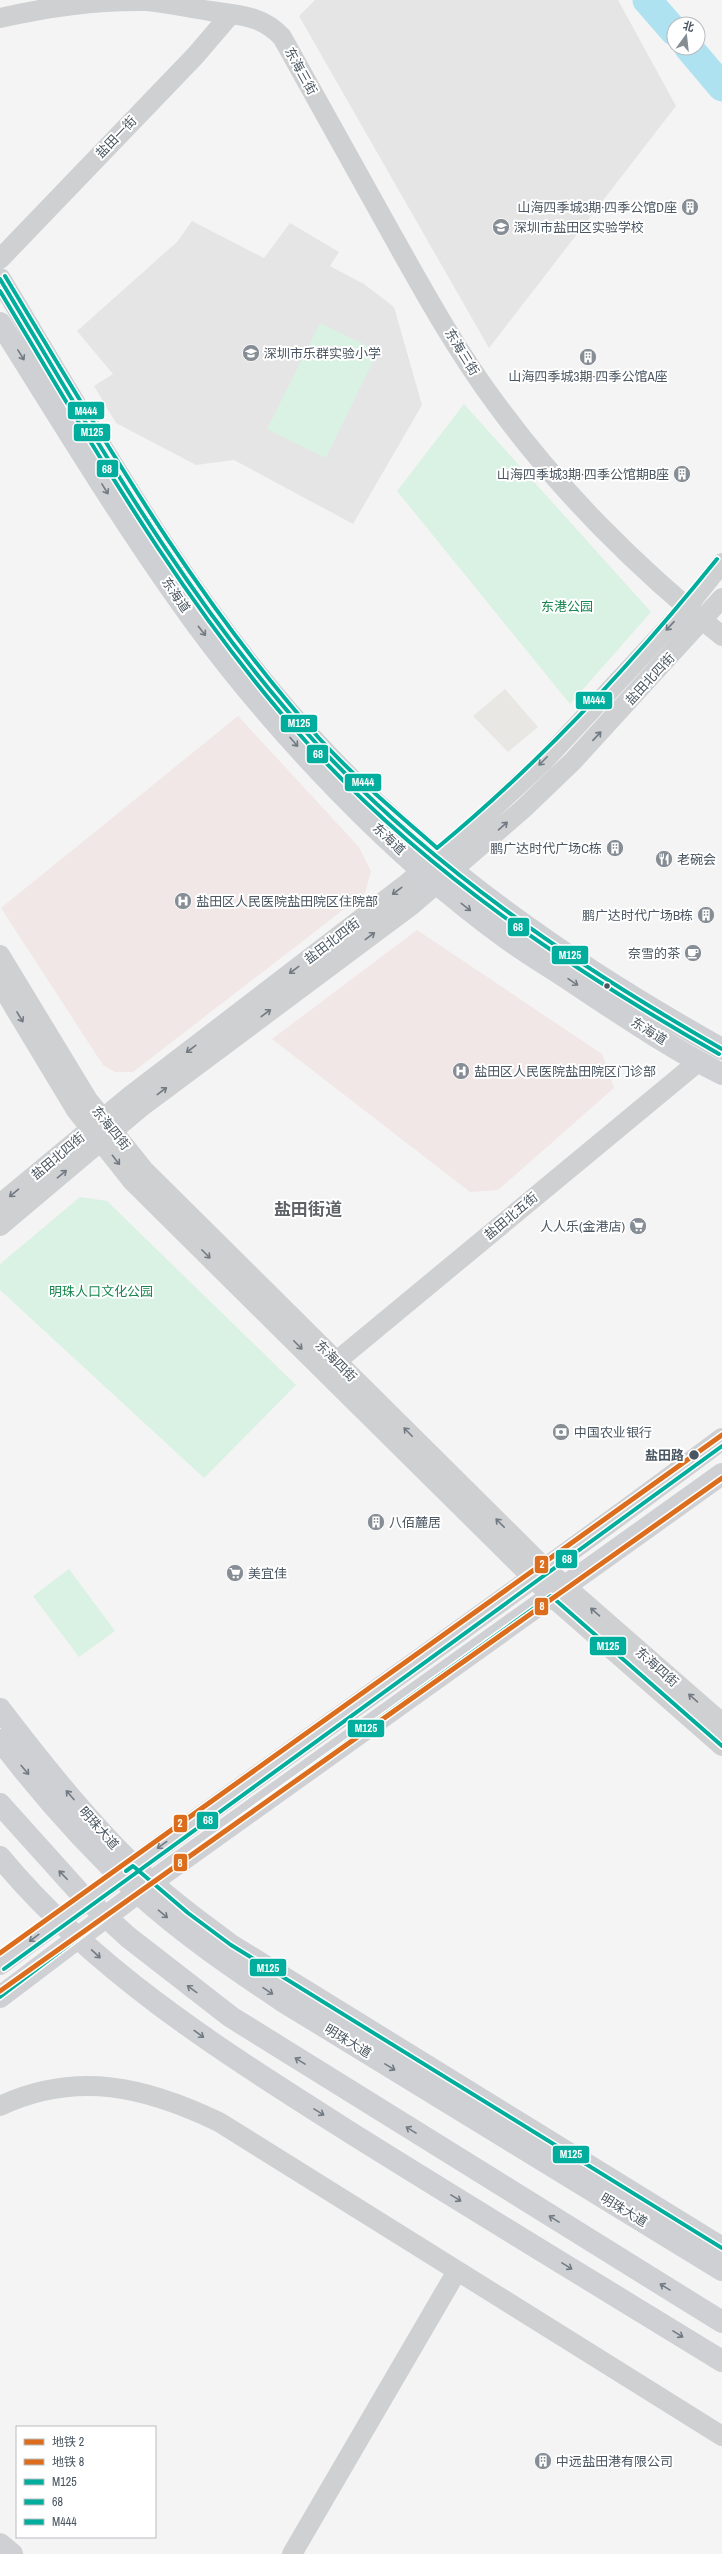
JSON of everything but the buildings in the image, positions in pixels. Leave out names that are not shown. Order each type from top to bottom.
[{"type":"street","name":"东海三街","points":[[0,18],[60,5],[99,1],[146,1],[251,17],[272,25],[282,37],[426,295],[496,404],[546,468],[576,500],[687,607],[722,636]]},
{"type":"street","name":"盐田一街","points":[[0,259],[232,14]]},
{"type":"street","name":"东海道","points":[[0,279],[135,502],[198,596],[235,645],[314,741],[383,809],[437,869],[507,939],[698,1062],[722,1074]]},
{"type":"street","name":"东海道","points":[[0,322],[134,534],[203,632],[304,753],[377,828],[581,964],[722,1048]]},
{"type":"street","name":"盐田北四街","points":[[437,869],[475,825],[543,762],[687,607],[722,563]]},
{"type":"street","name":"盐田北四街","points":[[0,1204],[102,1130],[437,869],[523,809],[573,761],[703,621],[722,598]]},
{"type":"street","name":"东海四街","points":[[0,955],[88,1100],[102,1130]]},
{"type":"street","name":"东海四街","points":[[0,984],[76,1110],[102,1130],[144,1170],[330,1366],[540,1574],[722,1746]]},
{"type":"street","name":"盐田北五街","points":[[330,1366],[698,1062]]},
{"type":"street","name":"盐田北四街","points":[[0,1226],[102,1130]]},
{"type":"street","points":[[0,1964],[126,1870],[540,1574],[722,1439]]},
{"type":"street","points":[[0,1997],[146,1887],[722,1474]]},
{"type":"street","name":"东海四街","points":[[559,1591],[722,1723]]},
{"type":"street","name":"明珠大道","points":[[0,1709],[126,1870]]},
{"type":"street","name":"明珠大道","points":[[0,1740],[52,1802],[146,1887],[220,1960],[284,2002],[722,2270]]},
{"type":"street","points":[[0,1804],[80,1893],[128,1937],[231,2017],[722,2322]]},
{"type":"street","points":[[0,1857],[54,1915],[104,1961],[156,2003],[210,2042],[423,2178],[722,2361]]},
{"type":"street","name":"明珠大道","points":[[146,1887],[276,1974],[722,2248]]},
{"type":"street","points":[[0,2106],[19,2097],[54,2088],[85,2085],[119,2087],[186,2106],[219,2122],[722,2436]]},
{"type":"street","points":[[292,2554],[457,2271]]},
{"type":"street","points":[[0,2544],[12,2554]]},
{"type":"shaded area","name":"深圳市盐田区实验学校","points":[[315,0],[618,0],[676,106],[489,348],[299,16]]},
{"type":"shaded area","name":"深圳市乐群实验小学","points":[[192,221],[264,258],[290,223],[339,252],[330,266],[364,284],[394,307],[422,405],[353,524],[234,460],[196,465],[116,423],[94,386],[113,374],[77,331],[177,242]]},
{"type":"shaded area","points":[[505,689],[538,727],[508,752],[473,716]]},
{"type":"shaded area","name":"盐田区人民医院盐田院区住院部","points":[[238,716],[359,847],[371,871],[365,893],[133,1072],[115,1072],[103,1065],[1,908]]},
{"type":"shaded area","name":"盐田区人民医院盐田院区门诊部","points":[[417,930],[602,1054],[614,1088],[498,1190],[470,1192],[272,1039]]},
{"type":"green space","points":[[320,323],[378,351],[326,458],[267,429]]},
{"type":"green space","name":"东港公园","points":[[464,404],[651,612],[570,704],[397,491]]},
{"type":"green space","name":"明珠人口文化公园","points":[[80,1197],[107,1201],[296,1385],[204,1478],[0,1290],[0,1264]]},
{"type":"green space","points":[[69,1569],[115,1631],[79,1657],[33,1596]]},
{"type":"waterway","points":[[647,0],[666,22]]},
{"type":"waterway","points":[[696,56],[722,87]]},
{"type":"metro line","name":"2","points":[[0,1953],[722,1435]]},
{"type":"metro line","name":"8","points":[[0,1991],[722,1478]]},
{"type":"transit line","name":"M444","points":[[5,276],[77,396],[151,514],[230,629],[273,684],[332,752],[376,794],[437,848],[512,782],[584,711],[619,674],[717,559]]},
{"type":"transit line","name":"M125","points":[[0,279],[108,459],[185,577],[226,634],[269,689],[315,742],[360,788],[407,831],[506,911],[612,983],[722,1049]]},
{"type":"transit line","name":"68","points":[[0,291],[107,468],[182,584],[222,640],[265,694],[310,746],[355,792],[402,836],[502,916],[609,988],[663,1022],[719,1054]]},
{"type":"transit line","name":"68","points":[[4,1969],[722,1446]]},
{"type":"transit line","name":"M125","points":[[0,1997],[153,1881],[551,1596],[722,1746]]},
{"type":"transit line","name":"M125","points":[[126,1871],[133,1866],[188,1913],[231,1945],[722,2248]]},
{"type":"place","name":"山海四季城3期·四季公馆D座","points":[[690,207]]},
{"type":"place","name":"深圳市盐田区实验学校","points":[[501,227]]},
{"type":"place","name":"深圳市乐群实验小学","points":[[251,353]]},
{"type":"place","name":"山海四季城3期·四季公馆A座","points":[[588,357]]},
{"type":"place","name":"山海四季城3期·四季公馆期B座","points":[[682,474]]},
{"type":"place","name":"鹏广达时代广场C栋","points":[[615,848]]},
{"type":"place","name":"老碗会","points":[[664,859]]},
{"type":"place","name":"盐田区人民医院盐田院区住院部","points":[[183,901]]},
{"type":"place","name":"鹏广达时代广场B栋","points":[[706,915]]},
{"type":"place","name":"奈雪的茶","points":[[693,953]]},
{"type":"place","name":"盐田区人民医院盐田院区门诊部","points":[[461,1071]]},
{"type":"place","name":"人人乐(金港店)","points":[[638,1226]]},
{"type":"place","name":"中国农业银行","points":[[561,1432]]},
{"type":"place","name":"盐田路","points":[[694,1455]]},
{"type":"place","name":"八佰麓居","points":[[376,1522]]},
{"type":"place","name":"美宜佳","points":[[235,1573]]},
{"type":"place","name":"中远盐田港有限公司","points":[[543,2461]]},
{"type":"district","name":"盐田街道","points":[[308,1208]]}]
